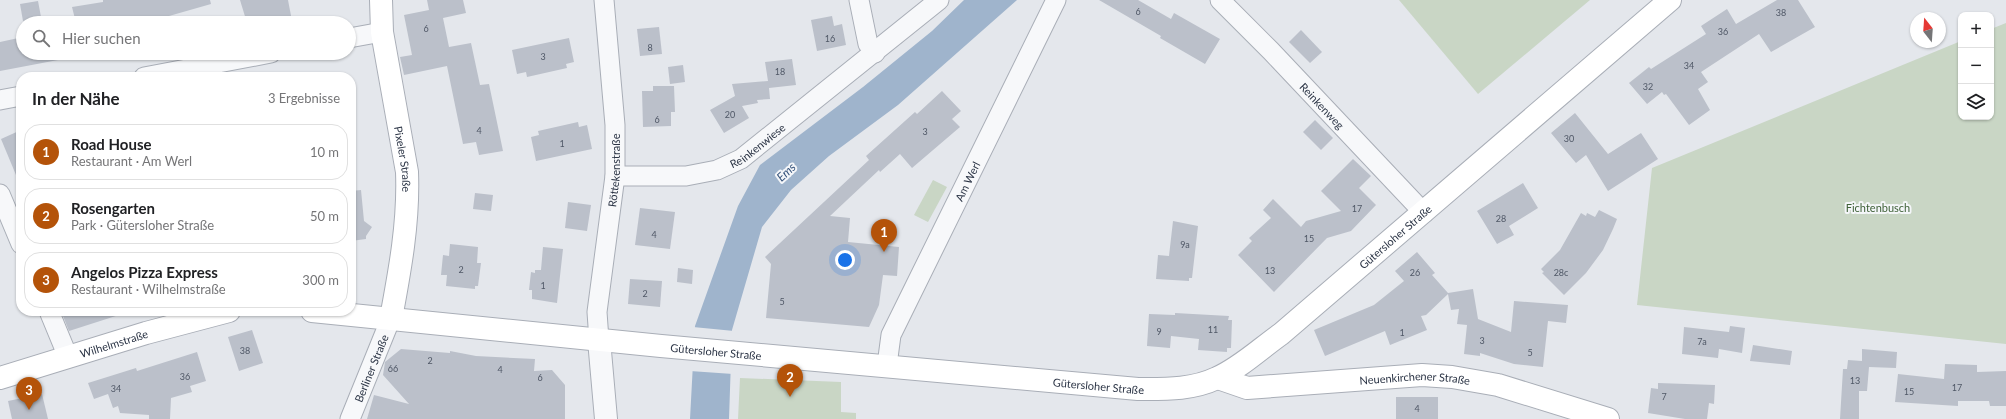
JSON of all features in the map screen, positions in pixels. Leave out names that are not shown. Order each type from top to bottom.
[{"type":"main road","name":"Pixeler Straße","points":[[381,0],[382,32],[408,184],[404,245],[391,318]]},
{"type":"main road","name":"Gütersloher Straße","points":[[391,318],[677,348],[887,365],[1138,389],[1176,389],[1196,385],[1218,378],[1281,334],[1424,213],[1670,0]]},
{"type":"main road","points":[[356,315],[391,318]]},
{"type":"main road","name":"Wilhelmstraße","points":[[0,378],[153,331],[210,316]]},
{"type":"main road","name":"Neuenkirchener Straße","points":[[1218,378],[1247,388],[1422,375],[1452,377],[1498,385],[1608,419]]},
{"type":"street","name":"Röttekenstraße","points":[[599,340],[597,312],[615,176],[615,126],[604,0]]},
{"type":"street","points":[[859,0],[868,44],[875,53]]},
{"type":"street","name":"Reinkenwiese","points":[[615,176],[686,176],[717,170],[741,159],[875,53],[939,0]]},
{"type":"street","name":"Am Werl","points":[[887,365],[891,335],[1056,0]]},
{"type":"street","name":"Reinkenweg","points":[[1220,0],[1424,213]]},
{"type":"street","points":[[356,37],[382,32]]},
{"type":"street","points":[[170,72],[234,60]]},
{"type":"street","points":[[0,100],[16,97]]},
{"type":"street","points":[[0,194],[16,232]]},
{"type":"street","points":[[51,316],[68,357]]},
{"type":"street","name":"Berliner Straße","points":[[350,419],[391,318]]},
{"type":"street","points":[[599,340],[606,419]]},
{"type":"green space","points":[[1399,0],[1590,0],[1478,94]]},
{"type":"green space","name":"Fichtenbusch","points":[[2006,23],[2006,344],[1637,305],[1652,168],[1958,42],[1958,120],[1994,120],[1994,28]]},
{"type":"green space","points":[[933,180],[947,187],[928,222],[914,215]]},
{"type":"green space","points":[[740,378],[841,382],[841,412],[856,413],[856,419],[738,419]]},
{"type":"water","name":"Ems","points":[[964,0],[1017,0],[898,105],[829,156],[791,190],[762,227],[732,330],[729,419],[690,419],[695,326],[738,206],[760,165],[863,87],[932,31]]},
{"type":"pier","points":[[693,327],[734,331],[733,374],[690,371]]},
{"type":"building","points":[[103,0],[210,0],[211,4],[169,16],[74,16],[72,7],[103,2]]},
{"type":"building","points":[[240,0],[288,0],[291,16],[245,16]]},
{"type":"building","points":[[427,0],[463,0],[466,13],[443,18],[449,47],[471,43],[480,85],[489,84],[503,151],[479,155],[476,142],[463,144],[447,66],[404,75],[400,57],[412,55],[404,15],[429,10]]},
{"type":"building","points":[[1099,0],[1138,0],[1171,19],[1174,13],[1220,39],[1205,64],[1160,38],[1161,36]]},
{"type":"building","points":[[1777,0],[1798,0],[1815,27],[1771,52],[1759,34],[1701,72],[1708,82],[1698,89],[1710,110],[1689,125],[1666,94],[1664,95],[1662,92],[1647,104],[1629,83],[1649,67],[1651,69],[1706,34],[1701,26],[1727,9],[1736,24]]},
{"type":"building","points":[[38,1],[41,16],[22,16],[20,4]]},
{"type":"building","points":[[832,16],[834,26],[842,24],[846,45],[817,51],[811,20]]},
{"type":"building","points":[[659,27],[662,54],[640,56],[637,29]]},
{"type":"building","points":[[1301,30],[1322,52],[1310,63],[1289,42]]},
{"type":"building","points":[[569,38],[574,62],[566,64],[567,68],[527,77],[526,72],[517,74],[512,50]]},
{"type":"building","points":[[16,39],[16,60],[58,60],[0,71],[0,42]]},
{"type":"building","points":[[792,59],[796,85],[769,88],[770,99],[757,100],[758,103],[742,106],[749,118],[724,133],[710,110],[735,96],[732,84],[768,81],[765,62]]},
{"type":"building","points":[[683,65],[685,82],[670,84],[668,67]]},
{"type":"building","points":[[653,86],[674,86],[675,112],[671,112],[671,126],[643,127],[642,91],[653,91]]},
{"type":"building","points":[[942,91],[961,111],[952,119],[960,127],[912,168],[900,154],[880,172],[879,170],[830,216],[850,218],[848,242],[899,247],[897,276],[883,275],[879,305],[869,327],[766,318],[771,264],[765,257],[869,160],[866,156],[915,112],[917,114]]},
{"type":"building","points":[[1575,113],[1608,154],[1641,133],[1658,159],[1608,191],[1586,155],[1576,163],[1551,133]]},
{"type":"building","points":[[1315,120],[1333,138],[1321,150],[1303,132]]},
{"type":"building","points":[[578,122],[579,127],[587,125],[592,149],[536,161],[531,137],[539,135],[538,131]]},
{"type":"building","points":[[16,132],[16,175],[1,139]]},
{"type":"building","points":[[1353,159],[1371,176],[1359,188],[1376,205],[1351,231],[1327,238],[1274,292],[1238,255],[1252,241],[1249,238],[1271,218],[1263,210],[1273,199],[1301,227],[1306,221],[1341,211],[1321,191]]},
{"type":"building","points":[[1523,183],[1538,208],[1509,226],[1514,235],[1497,244],[1477,211]]},
{"type":"building","points":[[356,190],[361,190],[364,221],[372,227],[366,236],[366,239],[356,240]]},
{"type":"building","points":[[475,193],[493,195],[491,211],[473,209]]},
{"type":"building","points":[[568,202],[591,205],[587,231],[565,228]]},
{"type":"building","points":[[640,208],[675,212],[670,249],[635,245]]},
{"type":"building","points":[[1599,210],[1617,219],[1613,229],[1603,250],[1586,273],[1564,295],[1542,273],[1544,272],[1541,269],[1560,250],[1581,213],[1586,216],[1587,213],[1595,217]]},
{"type":"building","points":[[1173,221],[1198,226],[1192,278],[1189,278],[1189,281],[1156,279],[1158,255],[1169,256]]},
{"type":"building","points":[[450,244],[478,247],[477,263],[481,263],[478,286],[475,286],[475,289],[446,286],[447,275],[441,275],[443,255],[449,256]]},
{"type":"building","points":[[543,247],[563,249],[557,303],[532,299],[532,290],[529,290],[531,272],[535,273],[535,270],[541,270]]},
{"type":"building","points":[[1417,252],[1435,273],[1432,275],[1448,293],[1473,289],[1478,319],[1511,332],[1514,301],[1568,305],[1566,323],[1548,321],[1543,367],[1514,364],[1480,353],[1480,356],[1464,354],[1467,325],[1457,324],[1459,309],[1451,310],[1448,294],[1426,315],[1421,316],[1427,330],[1390,345],[1385,331],[1325,356],[1314,330],[1374,305],[1404,281],[1395,271]]},
{"type":"building","points":[[678,268],[693,270],[692,284],[677,282]]},
{"type":"building","points":[[630,279],[662,281],[660,307],[628,304]]},
{"type":"building","points":[[1175,313],[1229,316],[1228,320],[1232,320],[1231,348],[1227,348],[1227,352],[1198,350],[1199,339],[1171,336],[1170,348],[1147,346],[1149,314],[1175,315]]},
{"type":"building","points":[[63,316],[116,316],[69,331]]},
{"type":"building","points":[[1730,326],[1745,328],[1742,353],[1719,349],[1718,358],[1682,354],[1684,327],[1729,332]]},
{"type":"building","points":[[252,330],[263,363],[239,371],[228,337]]},
{"type":"building","points":[[1753,345],[1792,351],[1790,365],[1750,361]]},
{"type":"building","points":[[401,349],[450,353],[450,351],[476,356],[535,359],[534,371],[552,370],[565,385],[565,419],[367,419],[374,395],[409,404],[383,375],[385,362]]},
{"type":"building","points":[[1862,349],[1897,352],[1896,368],[1869,367],[1867,391],[1859,391],[1859,419],[1840,419],[1843,369],[1847,369],[1848,360],[1862,361]]},
{"type":"building","points":[[197,352],[206,381],[190,386],[192,392],[171,398],[170,419],[149,419],[149,415],[120,413],[118,406],[113,408],[108,394],[94,399],[88,383],[136,368],[137,371]]},
{"type":"building","points":[[1945,364],[1977,365],[1977,372],[2006,371],[2006,406],[1990,406],[1989,401],[1958,401],[1958,406],[1895,402],[1898,374],[1944,379]]},
{"type":"building","points":[[1658,383],[1715,385],[1714,404],[1709,403],[1707,419],[1685,419],[1648,413],[1651,388],[1658,389]]},
{"type":"building","points":[[42,394],[48,419],[12,419],[8,401]]},
{"type":"building","points":[[1396,397],[1438,397],[1438,419],[1396,419]]},
{"type":"place","name":"Road House","points":[[884,252]]},
{"type":"place","name":"Rosengarten","points":[[790,397]]},
{"type":"place","name":"Angelos Pizza Express","points":[[29,410]]}]
